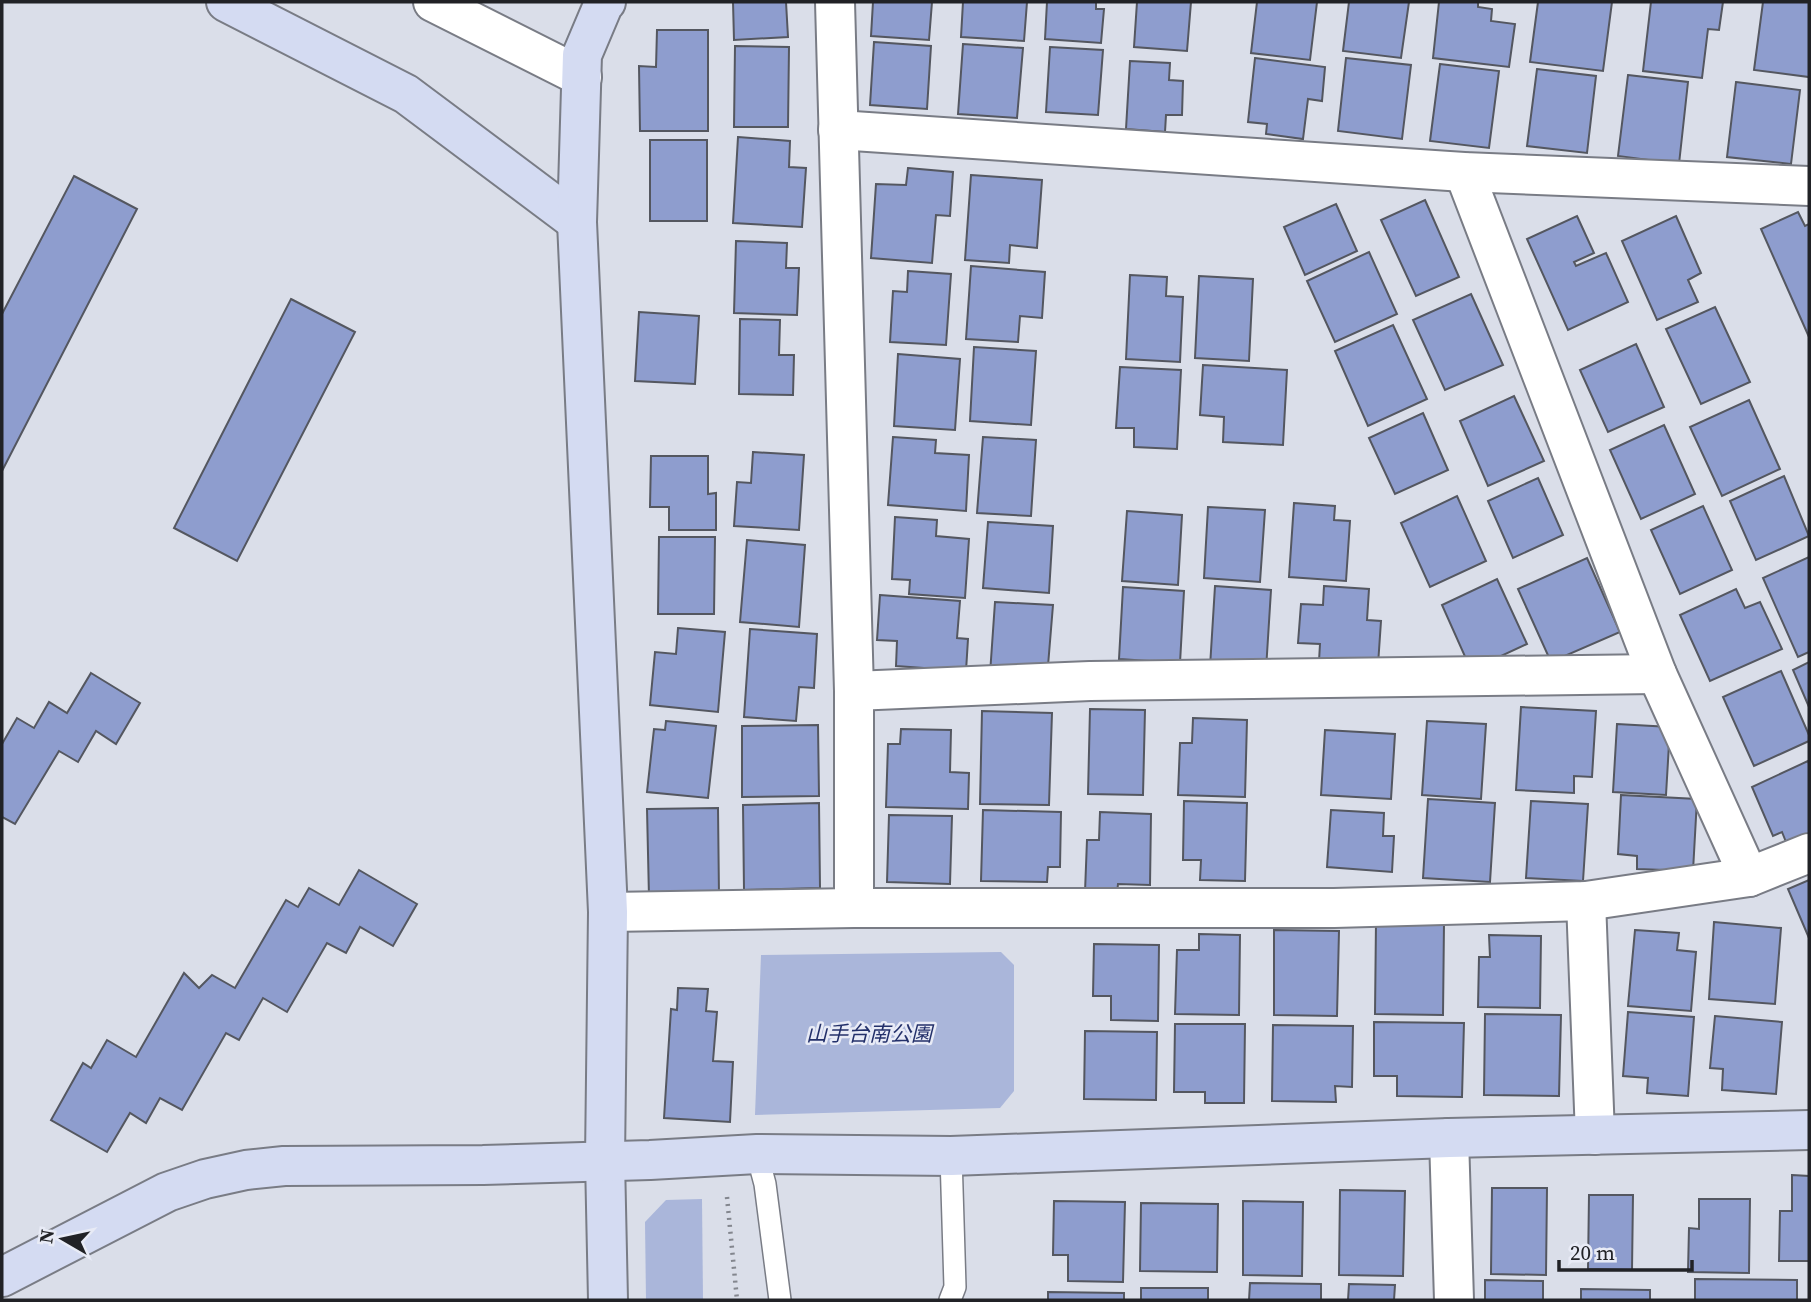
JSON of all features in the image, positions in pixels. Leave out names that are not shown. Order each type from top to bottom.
[{"type":"street","points":[[226,2],[406,94],[578,222]]},
{"type":"street","points":[[433,2],[582,77]]},
{"type":"street","points":[[606,2],[582,55],[578,222],[608,912],[605,1160],[608,1300]]},
{"type":"street","points":[[835,2],[855,691],[854,908]]},
{"type":"street","points":[[838,130],[1464,172],[1809,186]]},
{"type":"street","points":[[1464,172],[1657,674],[1749,877]]},
{"type":"street","points":[[855,691],[1090,681],[1657,674]]},
{"type":"street","points":[[608,912],[854,908],[1334,908],[1586,901],[1749,877],[1809,853]]},
{"type":"street","points":[[1586,901],[1595,1135]]},
{"type":"street","points":[[2,1276],[167,1192],[205,1179],[246,1170],[284,1166],[482,1165],[757,1154],[951,1156],[1449,1138],[1809,1130]]},
{"type":"street","points":[[1449,1138],[1454,1300]]},
{"type":"lane","points":[[757,1154],[765,1184],[780,1300]]},
{"type":"lane","points":[[950,1300],[955,1287],[951,1156]]},
{"type":"path","points":[[726,1186],[737,1300]]},
{"type":"green space","name":"山手台南公園","points":[[1001,952],[1014,965],[1014,1091],[1000,1108],[755,1115],[761,955]]},
{"type":"green space","points":[[702,1199],[703,1300],[646,1300],[645,1222],[666,1200]]},
{"type":"building","points":[[733,2],[786,2],[788,37],[734,40]]},
{"type":"building","points":[[873,2],[932,2],[929,40],[871,36]]},
{"type":"building","points":[[963,2],[1027,2],[1024,41],[961,37]]},
{"type":"building","points":[[1047,2],[1096,2],[1096,9],[1104,9],[1101,43],[1045,39]]},
{"type":"building","points":[[1137,2],[1191,2],[1187,51],[1134,47]]},
{"type":"building","points":[[1257,2],[1317,2],[1310,60],[1251,53]]},
{"type":"building","points":[[1349,2],[1409,2],[1401,58],[1343,51]]},
{"type":"building","points":[[1439,2],[1478,2],[1478,7],[1492,9],[1491,21],[1515,24],[1509,67],[1433,58]]},
{"type":"building","points":[[1538,2],[1612,2],[1603,71],[1530,62]]},
{"type":"building","points":[[1651,2],[1723,2],[1719,30],[1708,29],[1702,78],[1643,71]]},
{"type":"building","points":[[1763,2],[1809,2],[1809,77],[1754,70]]},
{"type":"building","points":[[657,30],[708,30],[708,131],[640,131],[639,66],[656,67]]},
{"type":"building","points":[[874,42],[931,46],[927,109],[870,105]]},
{"type":"building","points":[[963,44],[1023,48],[1017,118],[958,114]]},
{"type":"building","points":[[735,46],[789,47],[788,127],[734,127]]},
{"type":"building","points":[[1050,47],[1103,50],[1098,115],[1046,112]]},
{"type":"building","points":[[1255,58],[1325,67],[1322,101],[1308,99],[1303,139],[1266,134],[1267,124],[1248,122]]},
{"type":"building","points":[[1346,58],[1411,65],[1402,139],[1338,131]]},
{"type":"building","points":[[1130,61],[1170,63],[1169,80],[1183,81],[1182,115],[1166,115],[1165,132],[1126,129]]},
{"type":"building","points":[[1440,64],[1499,71],[1489,148],[1430,141]]},
{"type":"building","points":[[1537,69],[1596,76],[1587,153],[1527,146]]},
{"type":"building","points":[[1628,75],[1688,82],[1679,164],[1618,156]]},
{"type":"building","points":[[1736,82],[1800,90],[1791,164],[1727,157]]},
{"type":"building","points":[[738,137],[790,141],[789,167],[806,168],[802,227],[733,223]]},
{"type":"building","points":[[650,140],[707,140],[707,221],[650,221]]},
{"type":"building","points":[[908,168],[953,172],[950,216],[936,215],[932,263],[871,258],[876,184],[906,185]]},
{"type":"building","points":[[971,175],[1042,180],[1037,248],[1010,245],[1009,263],[965,260]]},
{"type":"building","points":[[74,176],[137,209],[2,471],[2,314]]},
{"type":"building","points":[[1425,200],[1459,277],[1416,296],[1381,220]]},
{"type":"building","points":[[1336,204],[1357,251],[1305,275],[1284,227]]},
{"type":"building","points":[[1798,212],[1805,226],[1809,224],[1809,337],[1761,229]]},
{"type":"building","points":[[1577,216],[1594,253],[1574,262],[1576,266],[1606,253],[1628,302],[1568,330],[1527,239]]},
{"type":"building","points":[[1676,216],[1701,273],[1688,280],[1698,302],[1657,320],[1622,241]]},
{"type":"building","points":[[736,241],[787,243],[786,268],[799,268],[797,315],[734,313]]},
{"type":"building","points":[[1369,252],[1397,314],[1335,342],[1307,281]]},
{"type":"building","points":[[971,266],[1045,272],[1042,318],[1020,316],[1018,342],[966,339]]},
{"type":"building","points":[[908,271],[951,274],[946,345],[890,342],[893,291],[907,292]]},
{"type":"building","points":[[1130,275],[1167,277],[1166,296],[1183,297],[1180,362],[1126,359]]},
{"type":"building","points":[[1199,276],[1253,279],[1249,361],[1195,358]]},
{"type":"building","points":[[1471,294],[1503,365],[1445,390],[1413,320]]},
{"type":"building","points":[[291,299],[355,332],[237,561],[174,528]]},
{"type":"building","points":[[1715,307],[1750,382],[1701,404],[1666,329]]},
{"type":"building","points":[[639,312],[699,316],[695,384],[635,381]]},
{"type":"building","points":[[740,319],[780,320],[779,355],[794,355],[793,395],[739,394]]},
{"type":"building","points":[[1393,325],[1427,399],[1368,426],[1335,351]]},
{"type":"building","points":[[1636,344],[1664,407],[1608,432],[1580,370]]},
{"type":"building","points":[[974,347],[1036,351],[1031,425],[970,421]]},
{"type":"building","points":[[898,354],[960,359],[955,430],[894,426]]},
{"type":"building","points":[[1203,365],[1287,370],[1283,445],[1223,442],[1224,417],[1200,415]]},
{"type":"building","points":[[1120,367],[1181,370],[1177,449],[1134,447],[1134,428],[1116,428]]},
{"type":"building","points":[[1514,396],[1544,461],[1488,486],[1460,421]]},
{"type":"building","points":[[1749,400],[1780,469],[1722,496],[1690,427]]},
{"type":"building","points":[[1423,413],[1448,470],[1395,494],[1369,438]]},
{"type":"building","points":[[1664,425],[1695,494],[1641,519],[1610,450]]},
{"type":"building","points":[[893,437],[936,440],[935,453],[969,455],[966,511],[888,505]]},
{"type":"building","points":[[983,437],[1036,440],[1031,516],[977,513]]},
{"type":"building","points":[[753,452],[804,455],[799,530],[734,526],[737,482],[751,483]]},
{"type":"building","points":[[651,456],[708,456],[708,494],[716,493],[716,530],[669,530],[669,507],[650,507]]},
{"type":"building","points":[[1784,476],[1809,536],[1756,560],[1730,501]]},
{"type":"building","points":[[1538,478],[1563,535],[1513,558],[1488,501]]},
{"type":"building","points":[[1457,496],[1486,561],[1430,587],[1401,523]]},
{"type":"building","points":[[1294,503],[1335,506],[1334,520],[1350,521],[1346,581],[1289,577]]},
{"type":"building","points":[[1703,506],[1732,570],[1680,594],[1651,530]]},
{"type":"building","points":[[1208,507],[1265,510],[1260,582],[1204,578]]},
{"type":"building","points":[[1127,511],[1182,515],[1178,585],[1122,581]]},
{"type":"building","points":[[895,517],[937,520],[936,536],[969,539],[965,598],[909,594],[910,580],[892,579]]},
{"type":"building","points":[[988,522],[1053,526],[1049,593],[983,588]]},
{"type":"building","points":[[659,537],[715,537],[714,614],[658,614]]},
{"type":"building","points":[[747,540],[805,545],[799,627],[740,622]]},
{"type":"building","points":[[1809,557],[1809,652],[1798,657],[1763,578]]},
{"type":"building","points":[[1587,558],[1620,632],[1551,662],[1518,589]]},
{"type":"building","points":[[1497,579],[1527,644],[1471,670],[1442,605]]},
{"type":"building","points":[[1215,586],[1271,590],[1266,670],[1210,667]]},
{"type":"building","points":[[1324,586],[1369,589],[1367,620],[1381,621],[1378,665],[1319,661],[1320,644],[1298,643],[1301,604],[1323,605]]},
{"type":"building","points":[[1123,587],[1184,591],[1180,663],[1119,659]]},
{"type":"building","points":[[1736,589],[1745,608],[1760,602],[1782,649],[1710,681],[1680,615]]},
{"type":"building","points":[[880,595],[960,601],[957,638],[968,639],[966,671],[896,666],[897,641],[877,640]]},
{"type":"building","points":[[995,602],[1053,605],[1047,678],[990,674]]},
{"type":"building","points":[[678,628],[725,632],[718,712],[650,705],[655,652],[676,654]]},
{"type":"building","points":[[750,629],[817,634],[814,688],[799,687],[796,721],[744,717]]},
{"type":"building","points":[[1809,662],[1809,707],[1793,670]]},
{"type":"building","points":[[1781,671],[1809,735],[1809,741],[1754,766],[1723,697]]},
{"type":"building","points":[[91,673],[140,703],[116,744],[96,731],[78,762],[59,751],[15,824],[2,817],[2,744],[17,718],[34,728],[49,702],[67,713]]},
{"type":"building","points":[[1521,707],[1596,711],[1592,777],[1574,776],[1574,793],[1516,790]]},
{"type":"building","points":[[1090,709],[1145,710],[1143,795],[1088,794]]},
{"type":"building","points":[[982,711],[1052,713],[1049,805],[980,804]]},
{"type":"building","points":[[1193,718],[1247,720],[1245,797],[1178,795],[1180,743],[1192,743]]},
{"type":"building","points":[[666,721],[716,726],[708,798],[647,792],[654,729],[665,730]]},
{"type":"building","points":[[1427,721],[1486,724],[1481,799],[1422,795]]},
{"type":"building","points":[[1617,724],[1670,727],[1666,795],[1613,792]]},
{"type":"building","points":[[818,725],[819,796],[742,797],[742,726]]},
{"type":"building","points":[[901,729],[951,730],[950,772],[969,773],[968,809],[886,807],[888,744],[900,744]]},
{"type":"building","points":[[1325,730],[1395,734],[1391,799],[1321,795]]},
{"type":"building","points":[[1808,761],[1809,838],[1788,847],[1782,832],[1773,836],[1752,787]]},
{"type":"building","points":[[1621,795],[1697,799],[1693,871],[1637,869],[1637,856],[1618,854]]},
{"type":"building","points":[[1428,799],[1495,803],[1490,882],[1423,878]]},
{"type":"building","points":[[1184,801],[1247,803],[1245,881],[1200,880],[1201,860],[1183,860]]},
{"type":"building","points":[[1531,801],[1588,804],[1583,881],[1526,878]]},
{"type":"building","points":[[819,803],[820,888],[744,890],[743,805]]},
{"type":"building","points":[[718,808],[719,896],[649,897],[647,809]]},
{"type":"building","points":[[983,810],[1061,812],[1060,867],[1048,867],[1047,882],[981,881]]},
{"type":"building","points":[[1331,810],[1384,813],[1383,836],[1394,836],[1392,872],[1327,867]]},
{"type":"building","points":[[1100,812],[1151,814],[1150,885],[1118,884],[1117,893],[1085,892],[1087,840],[1099,840]]},
{"type":"building","points":[[889,815],[952,816],[950,884],[887,882]]},
{"type":"building","points":[[359,870],[417,904],[393,946],[360,927],[346,953],[327,943],[287,1012],[263,998],[239,1040],[226,1033],[182,1110],[160,1098],[146,1123],[130,1113],[107,1152],[51,1120],[83,1063],[91,1068],[107,1040],[136,1057],[184,973],[199,988],[212,975],[235,988],[286,900],[298,907],[309,888],[339,905]]},
{"type":"building","points":[[1809,880],[1809,938],[1788,889]]},
{"type":"building","points":[[1376,922],[1444,923],[1443,1015],[1375,1014]]},
{"type":"building","points":[[1714,922],[1781,928],[1775,1004],[1709,999]]},
{"type":"building","points":[[1274,930],[1339,931],[1337,1016],[1274,1015]]},
{"type":"building","points":[[1635,930],[1679,933],[1677,950],[1696,952],[1691,1011],[1628,1006]]},
{"type":"building","points":[[1199,934],[1240,935],[1239,1015],[1175,1014],[1177,950],[1199,950]]},
{"type":"building","points":[[1489,935],[1541,936],[1540,1008],[1478,1007],[1479,957],[1490,957]]},
{"type":"building","points":[[1094,944],[1159,945],[1158,1021],[1111,1020],[1111,996],[1093,996]]},
{"type":"building","points":[[678,988],[708,989],[706,1011],[717,1012],[713,1061],[733,1062],[730,1122],[664,1118],[671,1009],[677,1010]]},
{"type":"building","points":[[1628,1012],[1694,1017],[1688,1096],[1647,1093],[1648,1078],[1623,1076]]},
{"type":"building","points":[[1485,1014],[1561,1015],[1559,1096],[1484,1095]]},
{"type":"building","points":[[1715,1016],[1782,1022],[1776,1094],[1722,1090],[1723,1069],[1710,1068]]},
{"type":"building","points":[[1374,1022],[1464,1023],[1462,1097],[1397,1096],[1397,1076],[1374,1076]]},
{"type":"building","points":[[1175,1024],[1245,1024],[1244,1103],[1205,1103],[1205,1092],[1174,1092]]},
{"type":"building","points":[[1273,1025],[1353,1026],[1352,1087],[1335,1086],[1336,1102],[1272,1101]]},
{"type":"building","points":[[1085,1031],[1157,1032],[1156,1100],[1084,1099]]},
{"type":"building","points":[[1792,1175],[1809,1176],[1809,1261],[1779,1261],[1780,1211],[1792,1211]]},
{"type":"building","points":[[1492,1188],[1547,1188],[1546,1275],[1491,1274]]},
{"type":"building","points":[[1340,1190],[1405,1191],[1403,1276],[1339,1275]]},
{"type":"building","points":[[1589,1195],[1633,1195],[1632,1270],[1588,1269]]},
{"type":"building","points":[[1699,1199],[1750,1199],[1749,1273],[1688,1272],[1689,1228],[1699,1229]]},
{"type":"building","points":[[1054,1201],[1125,1202],[1123,1282],[1068,1281],[1068,1255],[1053,1255]]},
{"type":"building","points":[[1243,1201],[1303,1202],[1302,1276],[1243,1275]]},
{"type":"building","points":[[1141,1203],[1218,1204],[1217,1272],[1140,1271]]},
{"type":"building","points":[[1695,1279],[1797,1280],[1797,1300],[1695,1300]]},
{"type":"building","points":[[1485,1280],[1543,1281],[1543,1300],[1485,1300]]},
{"type":"building","points":[[1250,1283],[1321,1284],[1321,1300],[1249,1300]]},
{"type":"building","points":[[1349,1284],[1395,1285],[1394,1300],[1348,1300]]},
{"type":"building","points":[[1141,1288],[1208,1288],[1208,1300],[1141,1300]]},
{"type":"building","points":[[1581,1289],[1650,1290],[1650,1300],[1581,1300]]},
{"type":"building","points":[[1048,1292],[1124,1293],[1124,1300],[1048,1300]]}]
